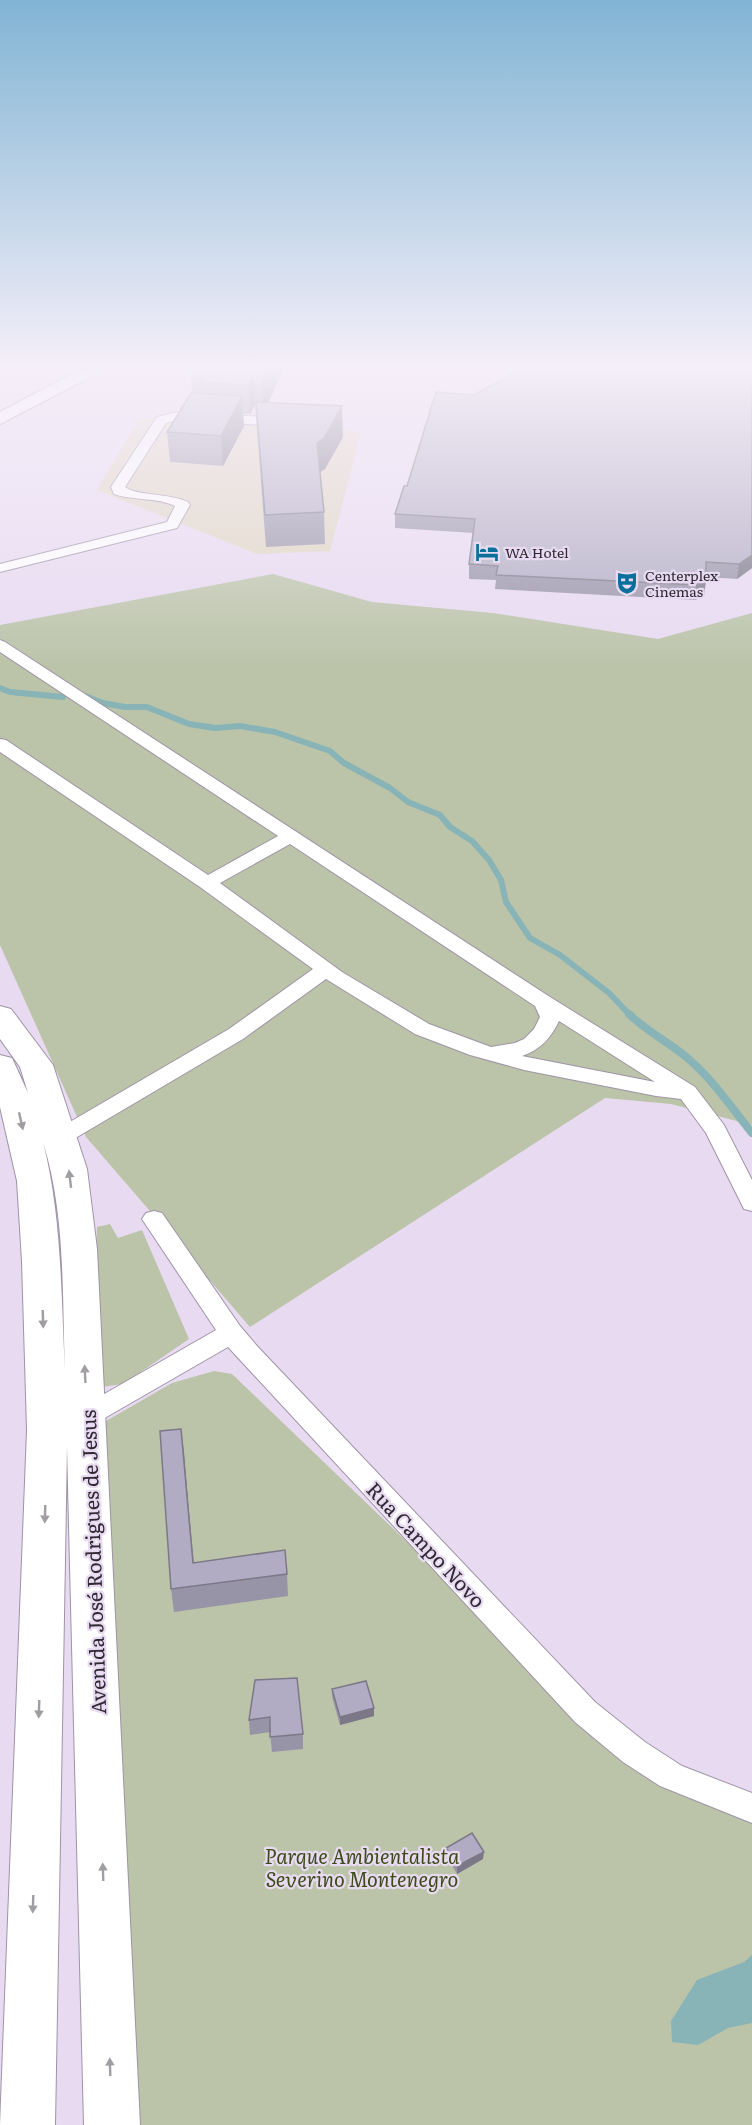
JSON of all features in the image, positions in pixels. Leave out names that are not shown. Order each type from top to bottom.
[{"type":"main road","name":"Avenida José Rodrigues de Jesus","points":[[0,1016],[36,1065],[69,1169],[79,1250],[112,2125]]},
{"type":"main road","points":[[0,1066],[18,1109],[35,1181],[41,1261],[47,1430],[27,2125]]},
{"type":"street","points":[[0,568],[172,525],[183,505],[171,500],[126,495],[118,491],[118,487],[129,469]]},
{"type":"street","points":[[0,645],[543,1002],[687,1092],[716,1130],[752,1203]]},
{"type":"street","points":[[0,744],[207,883],[326,969],[422,1029],[477,1050],[524,1063],[656,1089],[687,1092]]},
{"type":"street","points":[[207,883],[291,836]]},
{"type":"street","points":[[59,1138],[236,1034],[326,969]]},
{"type":"street","points":[[477,1050],[516,1052],[535,1042],[545,1029],[550,1017],[543,1002]]},
{"type":"street","name":"Rua Campo Novo","points":[[154,1219],[231,1333],[585,1712],[634,1752],[671,1776],[752,1808]]},
{"type":"street","points":[[87,1416],[231,1333]]},
{"type":"shaded area","points":[[109,469],[351,469],[330,551],[257,554],[97,490]]},
{"type":"shaded area","points":[[752,1955],[752,2023],[728,2028],[698,2045],[672,2042],[671,2021],[697,1980],[744,1962]]},
{"type":"green space","points":[[273,574],[372,602],[493,613],[658,639],[752,613],[752,1125],[671,1104],[605,1098],[250,1327],[86,1137],[0,945],[0,625]]},
{"type":"green space","points":[[110,1224],[118,1238],[142,1230],[189,1339],[123,1384],[94,1388],[97,1227]]},
{"type":"green space","name":"Parque Ambientalista Severino Montenegro","points":[[214,1371],[232,1374],[429,1563],[584,1726],[752,1818],[752,2125],[113,2125],[87,1432],[172,1383]]},
{"type":"building","points":[[261,469],[320,469],[324,512],[265,515]]},
{"type":"building","points":[[412,469],[752,469],[752,555],[739,564],[706,562],[706,581],[696,585],[496,575],[498,566],[469,564],[475,519],[395,514],[404,486],[407,486]]},
{"type":"building","points":[[181,1429],[193,1563],[285,1550],[287,1574],[171,1589],[160,1431]]},
{"type":"building","points":[[297,1678],[303,1734],[270,1737],[270,1717],[249,1720],[255,1680]]},
{"type":"building","points":[[366,1681],[374,1708],[340,1717],[332,1689]]},
{"type":"building","points":[[472,1833],[484,1852],[457,1866],[446,1848]]},
{"type":"waterway","points":[[0,688],[10,692],[63,697]]},
{"type":"waterway","points":[[85,696],[103,703],[125,707],[147,707],[189,724],[215,728],[240,726],[275,732],[330,751],[344,763],[390,788],[408,802],[440,815],[450,827],[472,841],[489,860],[501,880],[506,902],[530,938],[560,955],[609,993],[630,1015]]},
{"type":"waterway","points":[[630,1015],[694,1064],[752,1133]]},
{"type":"place","name":"WA Hotel","points":[[487,552]]},
{"type":"place","name":"Centerplex Cinemas","points":[[627,583]]}]
